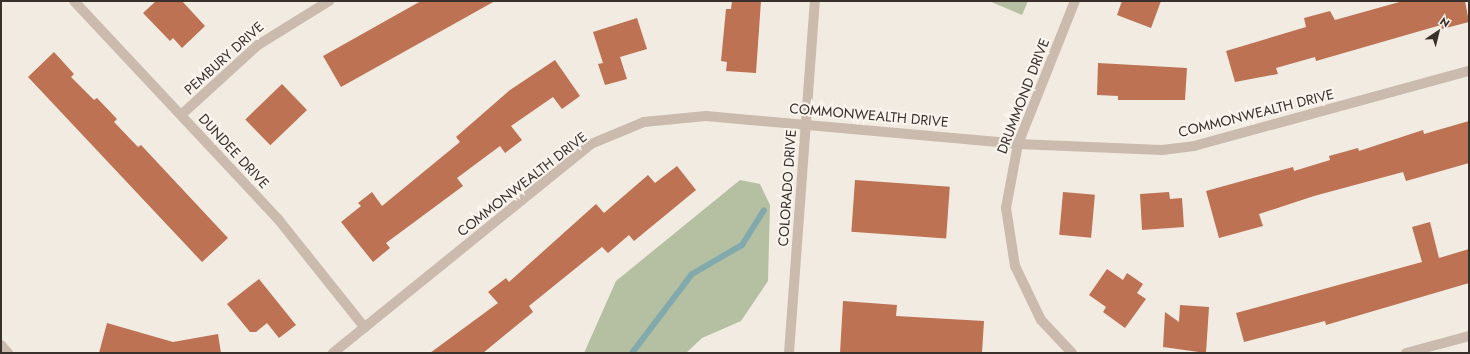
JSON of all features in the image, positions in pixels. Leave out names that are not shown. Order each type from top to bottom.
[{"type":"street","name":"DUNDEE DRIVE","points":[[74,1],[278,219],[365,328]]},
{"type":"street","name":"PEMBURY DRIVE","points":[[182,115],[264,40],[329,1]]},
{"type":"street","name":"COLORADO DRIVE","points":[[788,353],[816,1]]},
{"type":"street","name":"DRUMMOND DRIVE","points":[[1072,353],[1041,320],[1014,266],[1006,208],[1018,144],[1075,1]]},
{"type":"street","name":"COMMONWEALTH DRIVE","points":[[333,353],[591,144],[644,122],[691,117],[806,122],[1018,144],[1128,151],[1194,146],[1469,71]]},
{"type":"street","points":[[1406,353],[1469,336]]},
{"type":"street","points":[[1,345],[8,353]]},
{"type":"green space","points":[[989,1],[1028,1],[1022,15]]},
{"type":"green space","points":[[740,180],[760,184],[770,205],[768,281],[741,321],[702,338],[686,353],[584,353],[616,281]]},
{"type":"building","points":[[156,1],[182,1],[205,26],[182,48],[173,38],[170,41],[143,13]]},
{"type":"building","points":[[421,1],[495,1],[341,87],[323,56]]},
{"type":"building","points":[[732,1],[761,1],[756,73],[726,71],[727,62],[721,61],[726,9],[731,9]]},
{"type":"building","points":[[1122,1],[1161,1],[1151,28],[1117,15]]},
{"type":"building","points":[[1403,1],[1465,1],[1469,22],[1442,29],[1441,25],[1316,61],[1315,57],[1276,68],[1278,74],[1235,82],[1226,51],[1306,27],[1304,18],[1330,11],[1335,20]]},
{"type":"building","points":[[637,18],[647,49],[620,57],[627,79],[605,85],[598,64],[603,63],[593,32]]},
{"type":"building","points":[[54,52],[74,74],[71,77],[94,100],[97,98],[117,119],[114,122],[138,147],[141,145],[228,238],[202,262],[28,77]]},
{"type":"building","points":[[555,60],[580,96],[562,109],[553,97],[511,126],[522,140],[505,153],[500,146],[457,178],[463,186],[386,243],[390,248],[373,262],[341,222],[361,206],[358,203],[372,192],[382,206],[460,142],[456,137],[510,90]]},
{"type":"building","points":[[1098,63],[1187,68],[1185,100],[1118,100],[1118,96],[1097,95]]},
{"type":"building","points":[[282,84],[307,110],[270,145],[245,119]]},
{"type":"building","points":[[1469,121],[1469,163],[1406,181],[1403,172],[1314,196],[1259,214],[1263,226],[1219,238],[1206,191],[1293,167],[1294,171],[1330,160],[1329,156],[1358,148],[1359,151],[1423,130],[1424,134]]},
{"type":"building","points":[[677,166],[696,190],[634,241],[629,235],[608,253],[602,247],[529,306],[533,312],[483,353],[430,353],[498,303],[488,292],[506,278],[509,282],[596,204],[604,213],[648,175],[655,183]]},
{"type":"building","points":[[855,180],[950,187],[946,239],[851,232]]},
{"type":"building","points":[[1063,192],[1095,195],[1091,238],[1059,235]]},
{"type":"building","points":[[1169,192],[1170,199],[1182,198],[1184,227],[1142,230],[1140,194]]},
{"type":"building","points":[[1430,222],[1439,258],[1469,249],[1469,283],[1326,325],[1325,321],[1244,342],[1236,313],[1422,262],[1412,227]]},
{"type":"building","points":[[1107,269],[1123,280],[1127,273],[1143,284],[1137,293],[1146,299],[1125,328],[1103,312],[1106,307],[1089,295]]},
{"type":"building","points":[[259,279],[296,325],[279,338],[267,323],[256,332],[250,332],[227,304]]},
{"type":"building","points":[[843,301],[897,305],[896,316],[984,321],[982,353],[840,353]]},
{"type":"building","points":[[1180,305],[1209,307],[1206,353],[1163,347],[1165,312],[1179,322]]},
{"type":"building","points":[[107,323],[173,342],[218,334],[221,353],[99,353]]},
{"type":"waterway","points":[[632,353],[692,274],[742,245],[764,210]]}]
